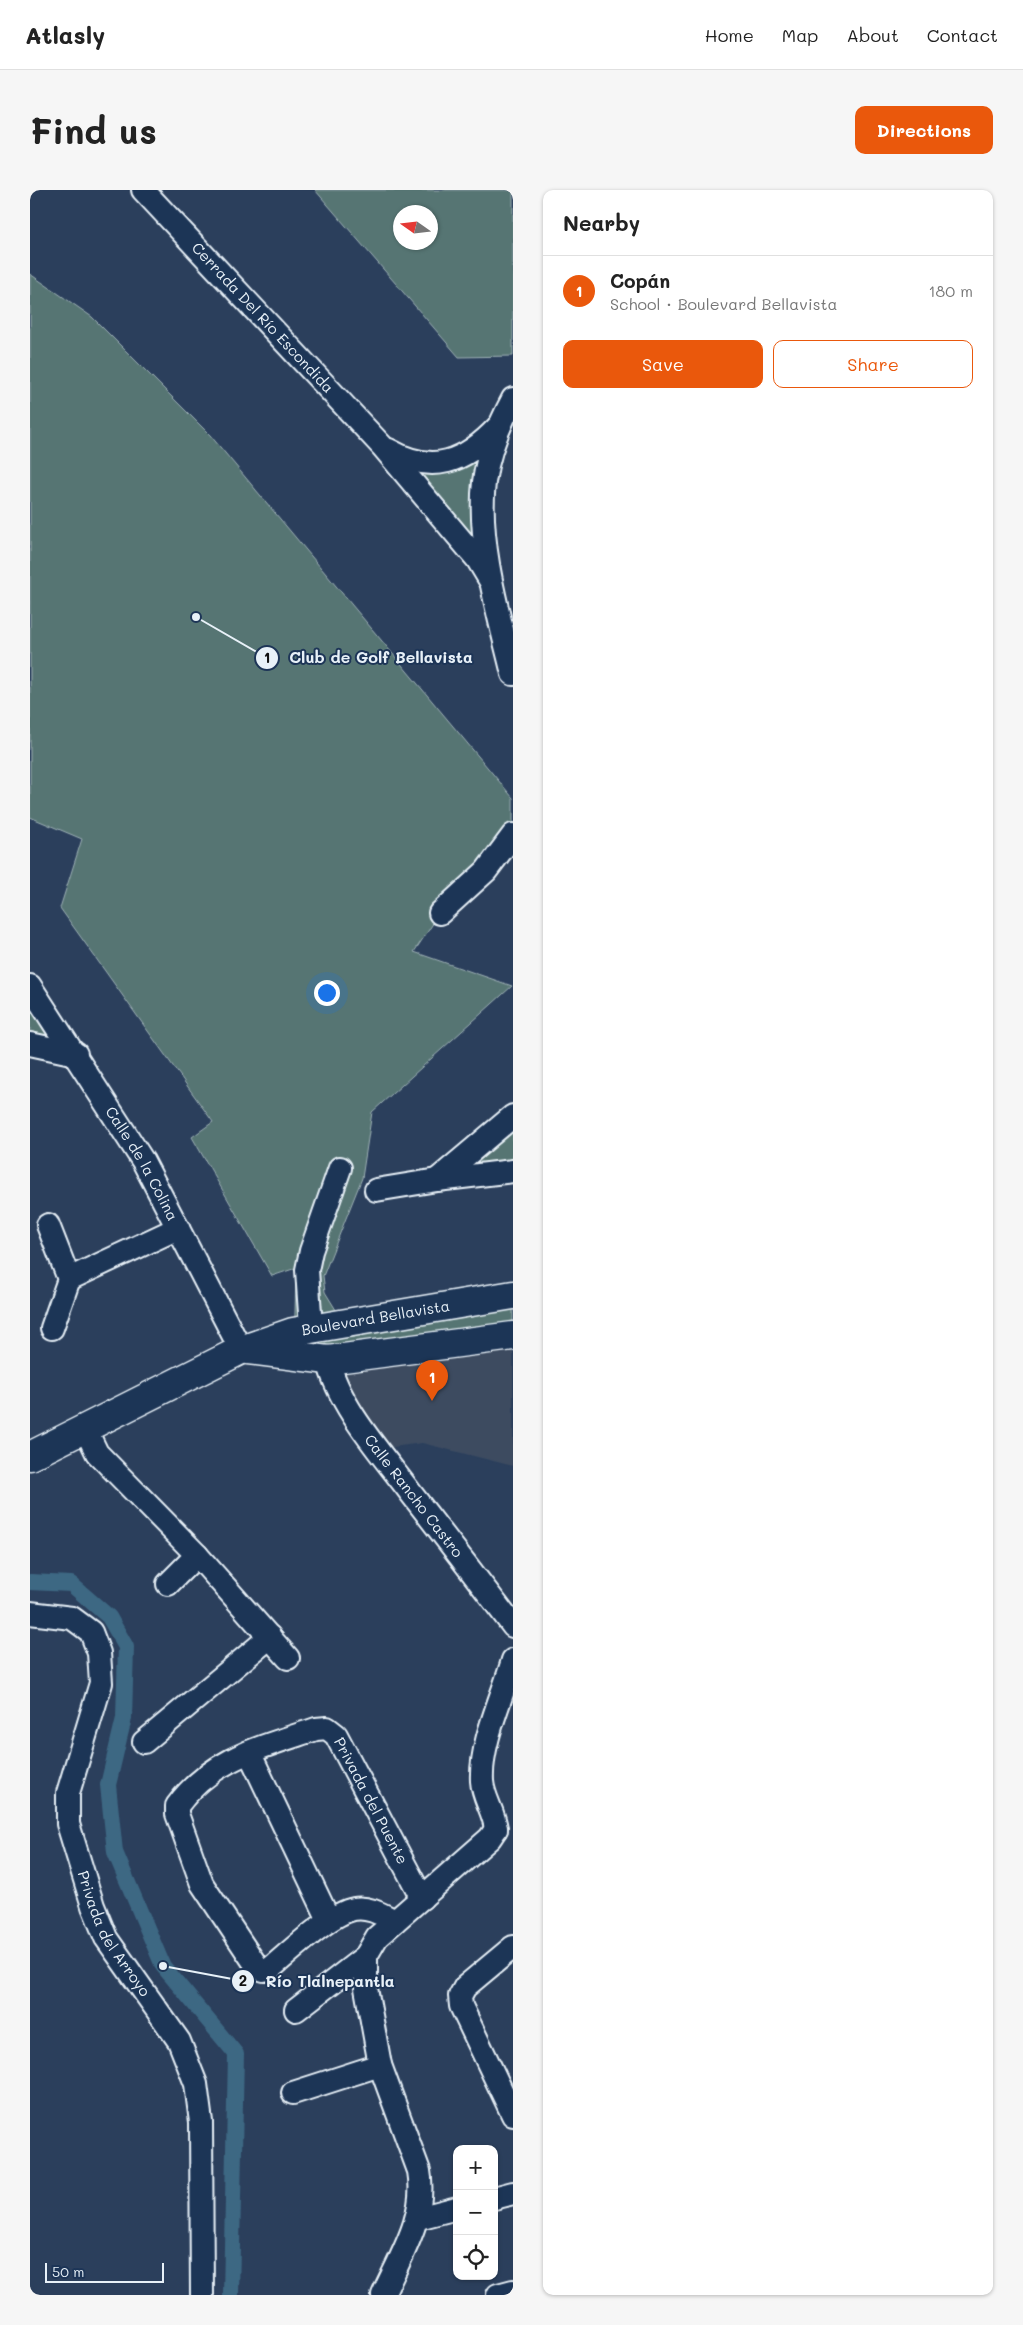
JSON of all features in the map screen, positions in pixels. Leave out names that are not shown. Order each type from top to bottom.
[{"type":"main road","name":"Boulevard Bellavista","points":[[30,1456],[86,1430],[241,1350],[294,1332],[513,1295]]},
{"type":"main road","name":"Boulevard Bellavista","points":[[241,1350],[328,1360],[513,1336]]},
{"type":"street","name":"Cerrada Del Río Escondida","points":[[143,190],[382,446],[478,560],[490,580]]},
{"type":"street","points":[[513,399],[499,426],[489,459],[484,483],[483,510],[490,580],[513,674]]},
{"type":"street","name":"Cerrada Del Río Escondida","points":[[382,446],[407,460],[445,463],[476,447],[499,426]]},
{"type":"street","points":[[440,913],[486,871],[513,835]]},
{"type":"street","name":"Calle de la Colina","points":[[30,986],[76,1054],[143,1161],[241,1350]]},
{"type":"street","points":[[30,1044],[76,1054]]},
{"type":"street","points":[[438,1180],[513,1116]]},
{"type":"street","points":[[311,1328],[307,1270],[311,1251],[340,1168]]},
{"type":"street","points":[[376,1190],[513,1171]]},
{"type":"street","points":[[48,1225],[69,1279],[52,1328]]},
{"type":"street","points":[[69,1279],[178,1228]]},
{"type":"street","name":"Calle Rancho Castro","points":[[328,1360],[332,1378],[340,1395],[378,1449],[513,1626]]},
{"type":"street","points":[[86,1430],[97,1453],[197,1555],[288,1658]]},
{"type":"street","points":[[168,1584],[197,1555]]},
{"type":"street","name":"Privada del Arroyo","points":[[30,1613],[72,1618],[91,1632],[99,1653],[101,1683],[68,1794],[68,1824],[93,1906],[106,1938],[179,2041],[196,2084],[201,2122],[202,2295]]},
{"type":"street","points":[[144,1742],[270,1637]]},
{"type":"street","points":[[296,2010],[366,1956],[378,1937],[490,1838],[504,1833],[484,1796],[482,1778],[485,1752],[512,1672]]},
{"type":"street","name":"Privada del Puente","points":[[329,1920],[271,1968],[264,1970],[258,1968],[216,1908],[202,1884],[177,1814],[177,1806],[204,1778],[222,1764],[249,1752],[316,1729],[327,1728],[336,1735],[422,1898]]},
{"type":"street","points":[[249,1752],[329,1920],[354,1909],[376,1912],[395,1921]]},
{"type":"street","points":[[513,1947],[465,1987],[460,1996],[461,2006],[513,2114]]},
{"type":"street","points":[[366,1956],[366,1988],[380,2065],[419,2170],[422,2187],[418,2218],[382,2295]]},
{"type":"street","points":[[293,2093],[380,2065]]},
{"type":"street","points":[[498,2197],[513,2193]]},
{"type":"street","points":[[418,2218],[453,2209]]},
{"type":"street","points":[[498,2295],[513,2291]]},
{"type":"shaded area","points":[[513,1336],[513,1466],[422,1443],[378,1449],[328,1360]]},
{"type":"green space","points":[[315,190],[513,190],[513,356],[459,357]]},
{"type":"green space","points":[[30,274],[92,317],[210,435],[513,798],[513,835],[440,913],[414,952],[512,986],[372,1112],[362,1178],[323,1276],[325,1292],[344,1323],[513,1295],[513,1336],[294,1357],[296,1268],[272,1276],[192,1137],[213,1122],[60,908],[82,839],[30,817]]},
{"type":"green space","points":[[477,455],[486,485],[497,582],[393,456]]},
{"type":"green space","points":[[30,986],[76,1054],[30,1044]]},
{"type":"green space","points":[[513,1116],[513,1171],[437,1180]]},
{"type":"waterway","points":[[30,1582],[71,1584],[109,1617],[126,1647],[124,1718],[108,1785],[115,1852],[163,1966],[236,2054],[231,2295]]},
{"type":"place","name":"Club de Golf Bellavista","points":[[196,617]]},
{"type":"place","name":"Copán","points":[[432,1401]]},
{"type":"place","name":"Río Tlalnepantla","points":[[163,1966]]}]
